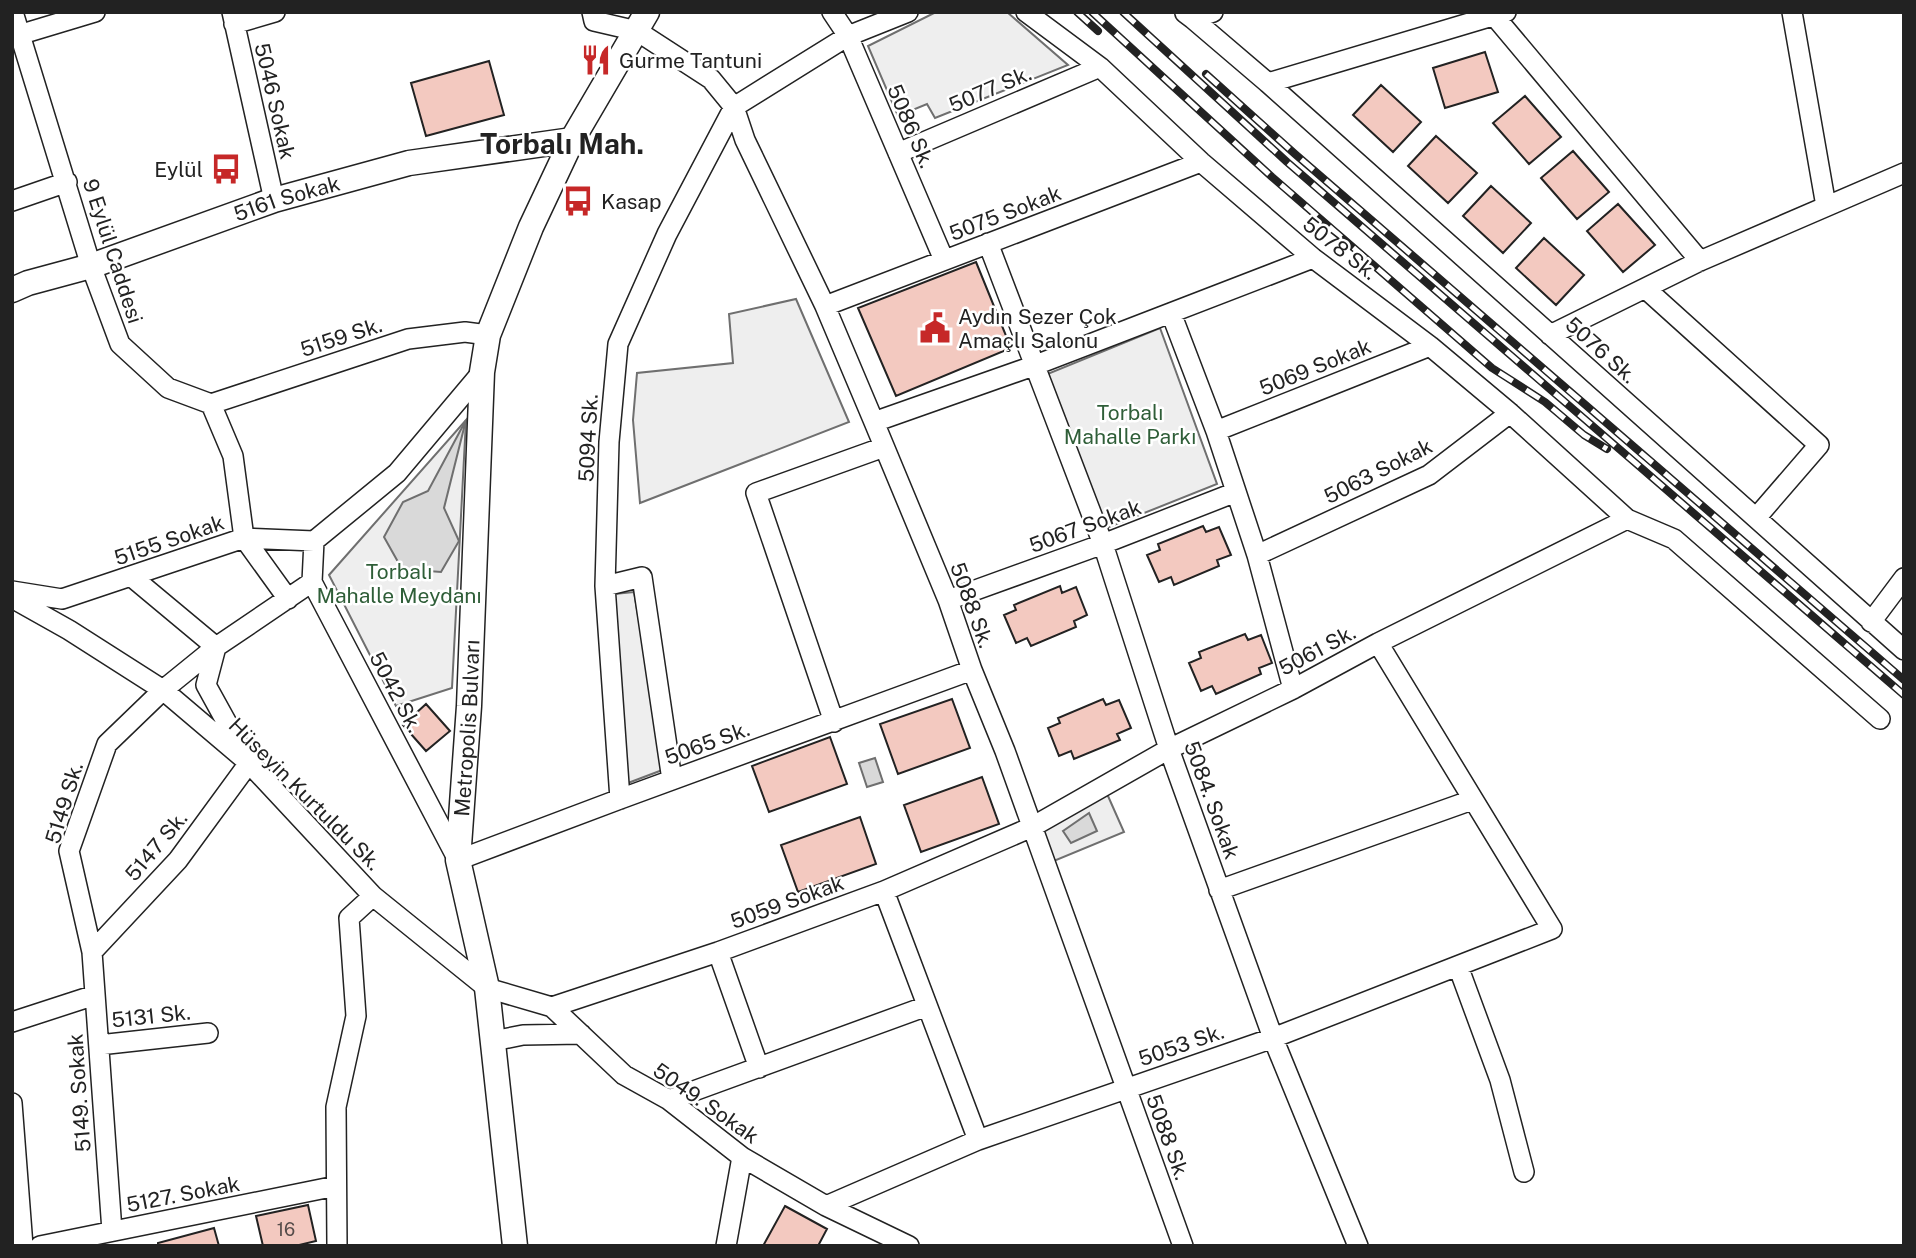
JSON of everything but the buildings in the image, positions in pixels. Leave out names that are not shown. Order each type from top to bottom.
[{"type":"main road","name":"Metropolis Bulvarı","points":[[515,1246],[487,988],[458,860],[469,706],[482,372],[488,335],[530,227],[572,140],[642,22]]},
{"type":"main road","name":"5161 Sokak","points":[[12,290],[91,266],[274,200],[409,163],[572,140]]},
{"type":"street","name":"9 Eylül Caddesi","points":[[13,12],[16,36],[67,182],[91,266],[120,344],[168,388],[211,404]]},
{"type":"street","points":[[16,36],[95,12]]},
{"type":"street","points":[[233,18],[275,12]]},
{"type":"street","name":"5088 Sk.","points":[[592,12],[594,21],[642,22],[711,79],[734,107],[745,140],[825,306],[948,600],[1183,1246]]},
{"type":"street","name":"5086 Sk.","points":[[832,12],[849,36],[944,260]]},
{"type":"street","points":[[734,107],[849,36],[908,12]]},
{"type":"street","name":"5078 Sk.","points":[[1026,12],[1100,67],[1201,162],[1313,258],[1430,346],[1510,413],[1627,519],[1674,539],[1880,719]]},
{"type":"street","points":[[1189,16],[1213,12]]},
{"type":"street","points":[[1792,12],[1826,206]]},
{"type":"street","points":[[1268,83],[1497,13],[1700,261]]},
{"type":"street","name":"5076 Sk.","points":[[1189,16],[1268,83],[1904,650]]},
{"type":"street","name":"5046 Sokak","points":[[233,18],[274,200]]},
{"type":"street","name":"5077 Sk.","points":[[898,153],[1100,67]]},
{"type":"street","name":"5094 Sk.","points":[[620,799],[606,586],[609,442],[618,344],[667,234],[734,107]]},
{"type":"street","name":"5075 Sokak","points":[[825,306],[1201,162]]},
{"type":"street","points":[[1550,335],[1700,261],[1904,173]]},
{"type":"street","points":[[12,201],[67,182]]},
{"type":"street","name":"5084. Sokak","points":[[988,243],[1103,544],[1169,749],[1273,1038],[1358,1246]]},
{"type":"street","points":[[874,422],[1033,366],[1313,258]]},
{"type":"street","points":[[1646,289],[1819,445],[1756,518]]},
{"type":"street","points":[[1171,313],[1216,431],[1257,555],[1293,689]]},
{"type":"street","name":"5159 Sk.","points":[[211,404],[408,339],[465,332],[488,335]]},
{"type":"street","name":"5069 Sokak","points":[[1216,431],[1430,346]]},
{"type":"street","points":[[312,582],[314,541],[397,473],[482,372]]},
{"type":"street","points":[[211,404],[233,456],[244,538],[288,599]]},
{"type":"street","name":"5063 Sokak","points":[[1257,555],[1429,475],[1510,413]]},
{"type":"street","points":[[834,722],[756,493],[884,447]]},
{"type":"street","name":"5067 Sokak","points":[[948,600],[1236,492]]},
{"type":"street","name":"5061 Sk.","points":[[1032,827],[1169,749],[1627,519]]},
{"type":"street","name":"5155 Sokak","points":[[12,591],[62,599],[244,538],[314,541]]},
{"type":"street","points":[[132,577],[216,647],[205,685],[249,763]]},
{"type":"street","points":[[606,586],[642,578],[672,780]]},
{"type":"street","points":[[1871,622],[1904,579]]},
{"type":"street","name":"5042 Sk.","points":[[312,582],[458,860]]},
{"type":"street","name":"5149 Sk.","points":[[92,952],[69,851],[107,744],[163,690],[216,647],[312,582]]},
{"type":"street","name":"Hüseyin Kurtuldu Sk.","points":[[12,598],[69,630],[163,690],[249,763],[373,895],[487,988]]},
{"type":"street","points":[[1219,890],[1472,800],[1378,643]]},
{"type":"street","name":"5065 Sk.","points":[[458,860],[972,670]]},
{"type":"street","name":"5147 Sk.","points":[[92,952],[178,860],[249,763]]},
{"type":"street","name":"5053 Sk.","points":[[826,1206],[978,1140],[1273,1038],[1552,929],[1472,800]]},
{"type":"street","name":"5059 Sokak","points":[[552,1007],[718,952],[884,891],[1032,827]]},
{"type":"street","points":[[884,891],[978,1140]]},
{"type":"street","points":[[337,1246],[336,1107],[356,1016],[349,918],[373,895]]},
{"type":"street","name":"5149. Sokak","points":[[92,952],[99,1045],[122,1235]]},
{"type":"street","points":[[718,952],[759,1068]]},
{"type":"street","points":[[1458,966],[1500,1080],[1524,1171]]},
{"type":"street","name":"5049. Sokak","points":[[487,988],[552,1007],[624,1075],[669,1100],[742,1157],[826,1206],[909,1246]]},
{"type":"street","points":[[12,1022],[95,995]]},
{"type":"street","points":[[669,1100],[927,1006]]},
{"type":"street","name":"5131 Sk.","points":[[99,1045],[208,1033]]},
{"type":"street","points":[[493,1041],[523,1035],[581,1034]]},
{"type":"street","points":[[12,1103],[23,1246]]},
{"type":"street","points":[[726,1246],[742,1157]]},
{"type":"street","name":"5127. Sokak","points":[[46,1245],[122,1235],[336,1186]]},
{"type":"green space","points":[[936,12],[1007,12],[1068,65],[935,118],[927,104],[898,116],[868,46]]},
{"type":"green space","points":[[796,299],[849,422],[640,503],[633,420],[637,373],[733,363],[729,314]]},
{"type":"green space","name":"Torbalı Mahalle Parkı","points":[[1160,328],[1217,484],[1104,529],[1045,375]]},
{"type":"green space","name":"Torbalı Mahalle Meydanı","points":[[466,420],[452,688],[396,706],[329,575]]},
{"type":"green space","points":[[634,592],[665,769],[628,783],[614,594]]},
{"type":"green space","points":[[1104,787],[1124,832],[1049,863],[1032,827]]},
{"type":"shaded area","points":[[466,420],[444,508],[459,541],[441,572],[402,569],[384,537],[403,502],[428,491]]},
{"type":"shaded area","points":[[875,758],[883,782],[867,787],[859,763]]},
{"type":"shaded area","points":[[1089,813],[1097,831],[1071,843],[1063,831]]},
{"type":"railway","points":[[1077,12],[1098,31]]},
{"type":"railway","points":[[1092,12],[1272,177],[1492,368],[1545,402],[1584,435],[1607,449]]},
{"type":"railway","points":[[1123,12],[1287,162],[1904,695]]},
{"type":"railway","points":[[1206,74],[1904,680]]},
{"type":"place","name":"Gurme Tantuni","points":[[596,60]]},
{"type":"place","name":"Eylül","points":[[226,169]]},
{"type":"place","name":"Kasap","points":[[578,201]]},
{"type":"place","name":"Aydın Sezer Çok Amaçlı Salonu","points":[[935,328]]},
{"type":"district","name":"Torbalı Mah.","points":[[562,143]]}]
